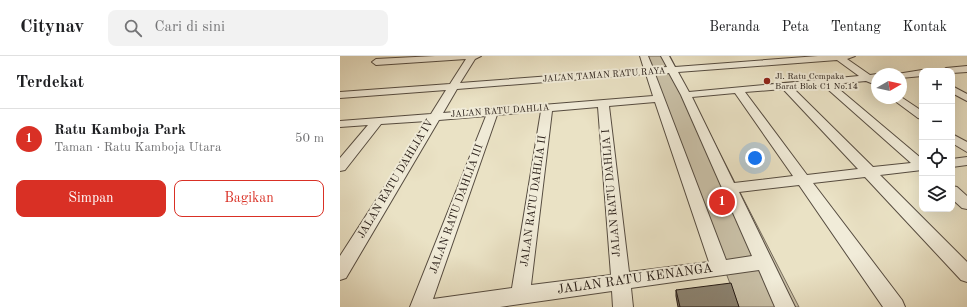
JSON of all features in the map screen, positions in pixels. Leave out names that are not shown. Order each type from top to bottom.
[{"type":"street","points":[[380,56],[376,62],[477,56]]},
{"type":"street","points":[[456,83],[472,56]]},
{"type":"street","points":[[644,56],[720,268]]},
{"type":"street","points":[[665,56],[686,95],[785,307]]},
{"type":"street","name":"JALAN TAMAN RATU RAYA","points":[[672,68],[779,56]]},
{"type":"street","points":[[838,56],[871,75]]},
{"type":"street","points":[[850,56],[871,74]]},
{"type":"street","name":"JALAN TAMAN RATU RAYA","points":[[340,88],[456,83],[850,56]]},
{"type":"street","points":[[955,70],[967,69]]},
{"type":"street","points":[[907,74],[919,73]]},
{"type":"street","points":[[686,95],[871,77]]},
{"type":"street","points":[[825,82],[919,163]]},
{"type":"street","name":"JALAN TAMAN RATU RAYA","points":[[340,95],[456,83]]},
{"type":"street","name":"JALAN RATU DAHLIA IV","points":[[340,272],[434,116],[456,83]]},
{"type":"street","points":[[786,86],[967,274]]},
{"type":"street","points":[[738,90],[895,307]]},
{"type":"street","points":[[955,90],[966,96]]},
{"type":"street","points":[[907,97],[919,105]]},
{"type":"street","name":"JALAN RATU DAHLIA","points":[[340,124],[660,99]]},
{"type":"street","name":"JALAN RATU DAHLIA I","points":[[603,103],[623,307]]},
{"type":"street","points":[[905,104],[919,114]]},
{"type":"street","name":"JALAN RATU DAHLIA II","points":[[520,295],[547,108]]},
{"type":"street","name":"JALAN RATU DAHLIA III","points":[[420,307],[493,112]]},
{"type":"street","points":[[340,167],[378,121]]},
{"type":"street","points":[[955,130],[967,138]]},
{"type":"street","points":[[955,140],[967,148]]},
{"type":"street","points":[[955,163],[967,161]]},
{"type":"street","points":[[729,188],[919,166]]},
{"type":"street","points":[[955,194],[967,204]]},
{"type":"street","name":"JALAN RATU KENANGA","points":[[435,307],[764,262]]},
{"type":"shaded area","points":[[645,56],[670,56],[799,307],[739,307],[659,98]]},
{"type":"building","points":[[731,283],[739,307],[680,307],[676,290]]},
{"type":"place","name":"Jl. Ratu Cempaka Barat Blok C1 No.14","points":[[767,81]]},
{"type":"place","name":"Ratu Kamboja Park","points":[[722,202]]}]
